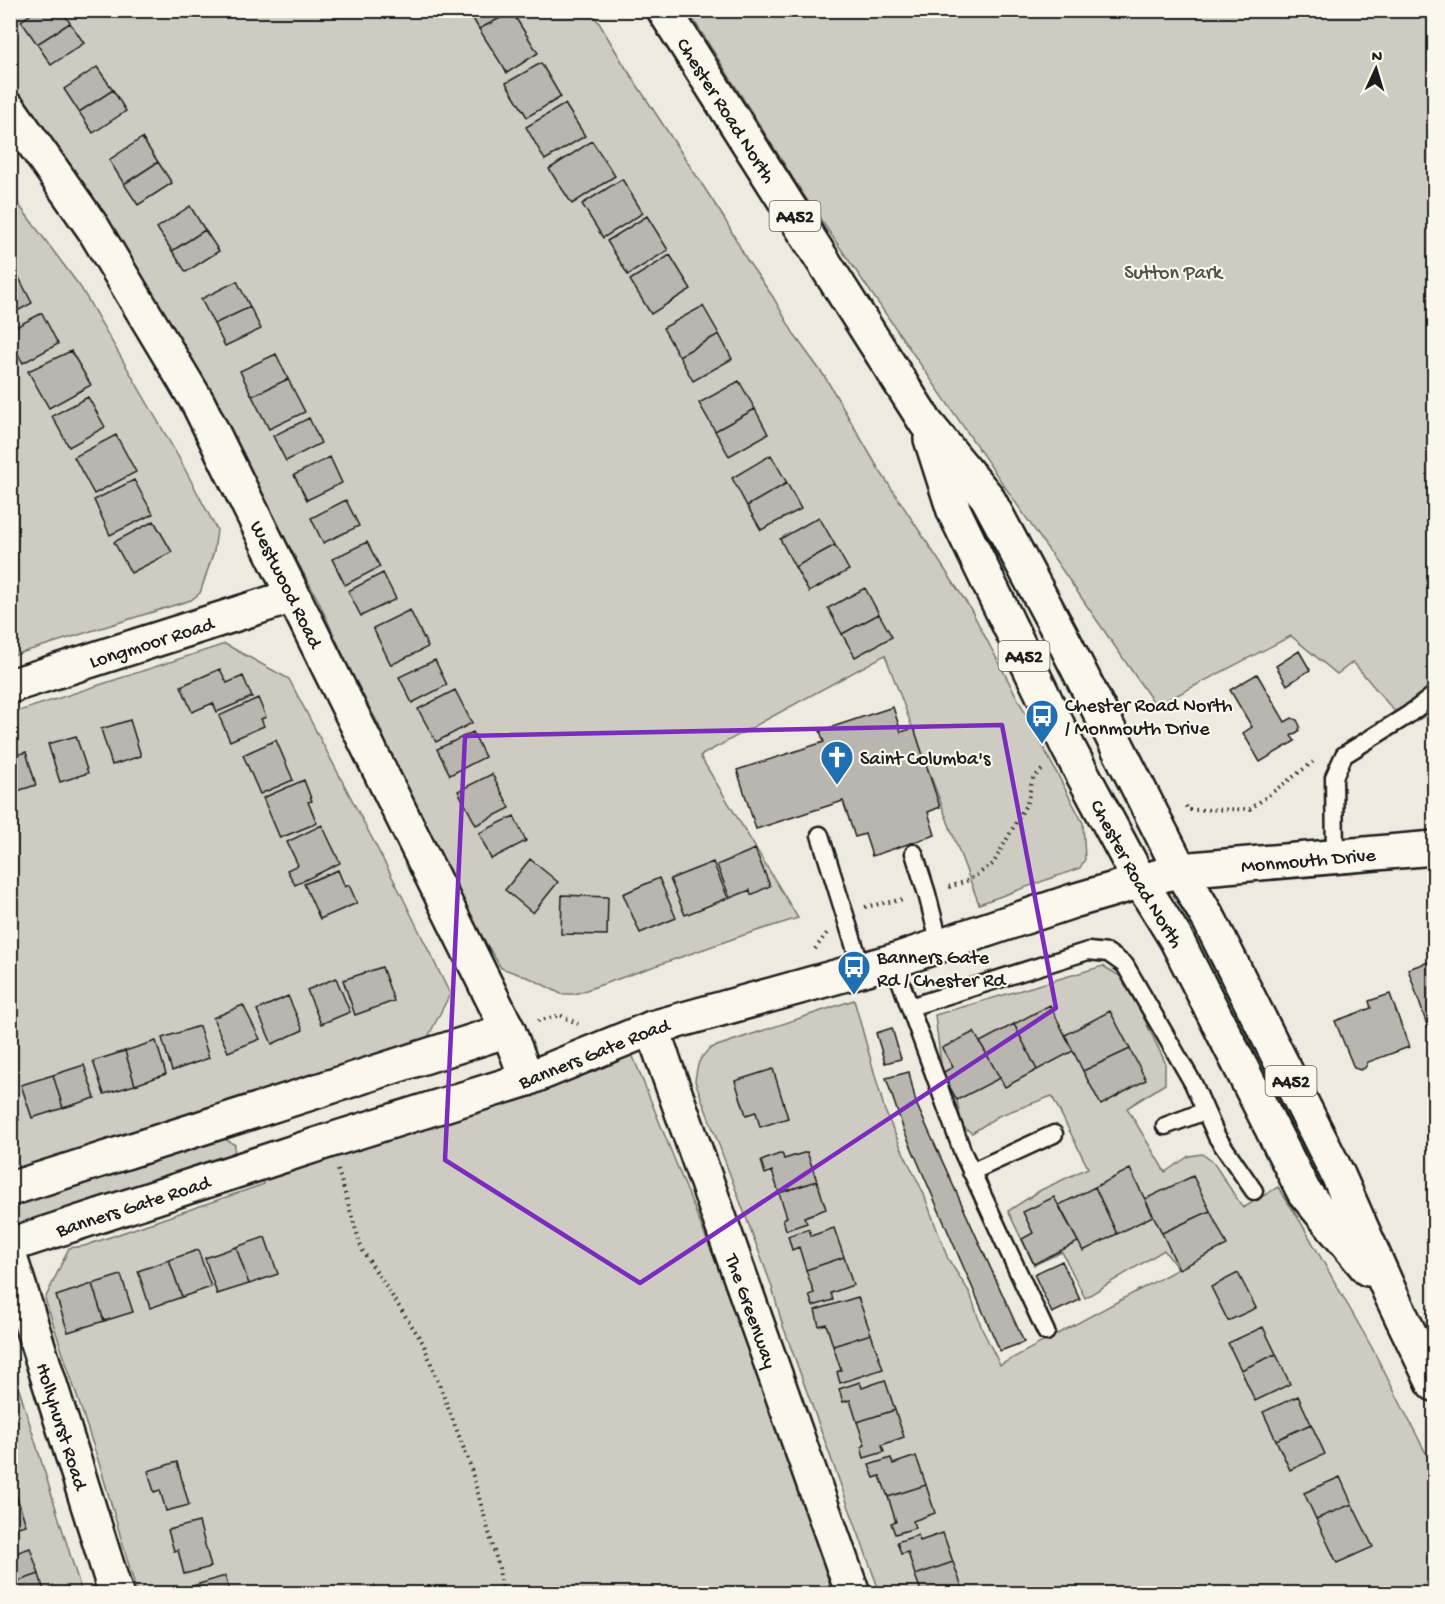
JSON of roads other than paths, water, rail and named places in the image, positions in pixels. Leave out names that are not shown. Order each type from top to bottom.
[{"type":"main road","name":"Chester Road North","points":[[664,10],[926,423],[987,497],[1065,643],[1180,870],[1210,921],[1338,1175],[1392,1297],[1434,1384]]},
{"type":"main road","name":"Westwood Road","points":[[10,110],[93,228],[198,403],[508,1030],[527,1078]]},
{"type":"main road","name":"Chester Road North","points":[[926,423],[954,511],[1069,749],[1140,881],[1176,939],[1304,1192],[1392,1297]]},
{"type":"main road","name":"Longmoor Road","points":[[10,686],[293,596]]},
{"type":"main road","name":"Monmouth Drive","points":[[1180,870],[1434,848]]},
{"type":"main road","name":"Banners Gate Road","points":[[10,1245],[328,1140],[527,1078],[652,1028],[893,961],[1180,870]]},
{"type":"main road","name":"The Greenway","points":[[652,1028],[852,1593]]},
{"type":"main road","points":[[10,1190],[508,1030]]},
{"type":"main road","name":"Hollyhurst Road","points":[[10,1257],[116,1593]]},
{"type":"lane","points":[[1335,857],[1334,777],[1344,755],[1434,695]]},
{"type":"lane","points":[[820,835],[862,970]]},
{"type":"lane","points":[[914,853],[940,945]]},
{"type":"lane","points":[[910,1006],[1088,951],[1108,953],[1125,965],[1193,1083],[1217,1137],[1254,1191]]},
{"type":"lane","points":[[893,961],[971,1172],[1046,1332]]},
{"type":"lane","points":[[1165,1126],[1205,1111]]},
{"type":"lane","points":[[971,1172],[1054,1134]]},
{"type":"place","name":"Chester Road North / Monmouth Drive","points":[[1042,745]]},
{"type":"place","name":"Saint Columba's","points":[[837,786]]},
{"type":"place","name":"Banners Gate Rd / Chester Rd","points":[[854,996]]},
{"type":"park label","name":"Sutton Park","points":[[1173,271]]}]
